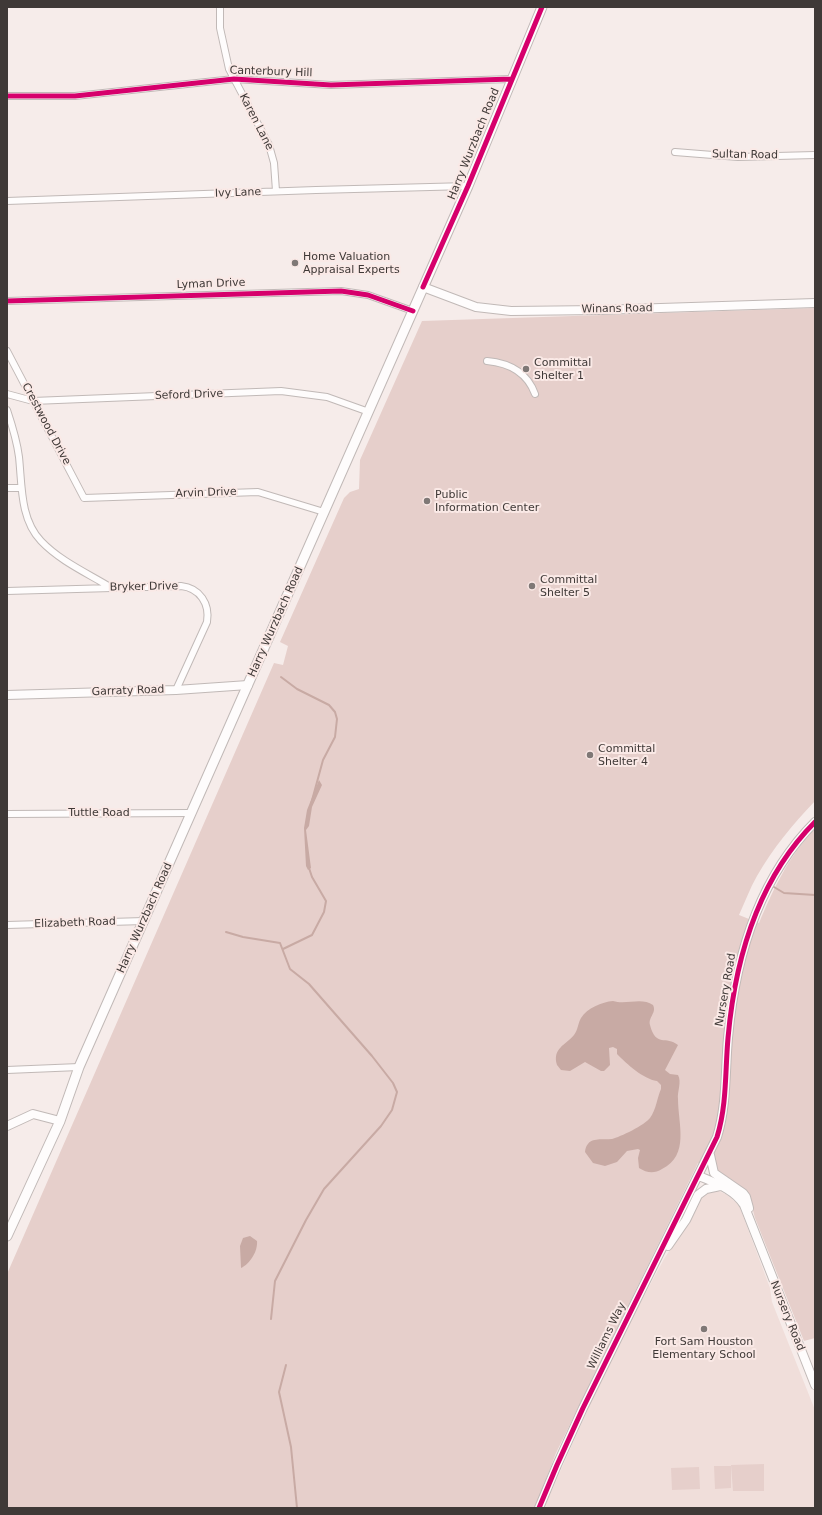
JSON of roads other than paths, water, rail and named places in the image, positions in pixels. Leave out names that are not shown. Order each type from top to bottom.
[{"type":"main road","name":"Harry Wurzbach Road","points":[[7,1236],[60,1121],[79,1067],[468,186],[542,7]]},
{"type":"street","name":"Karen Lane","points":[[220,7],[220,28],[229,69],[269,145],[274,164],[276,191]]},
{"type":"street","name":"Canterbury Hill","points":[[7,96],[75,96],[234,79],[332,85],[511,79]]},
{"type":"street","name":"Sultan Road","points":[[675,152],[738,157],[815,155]]},
{"type":"street","name":"Ivy Lane","points":[[7,202],[276,191],[468,186]]},
{"type":"street","name":"Winans Road","points":[[423,287],[476,307],[511,311],[599,310],[815,303]]},
{"type":"street","name":"Lyman Drive","points":[[7,301],[341,291],[368,295],[413,311]]},
{"type":"street","name":"Crestwood Drive","points":[[7,351],[84,498]]},
{"type":"street","points":[[487,361],[506,364],[516,369],[528,381],[535,394]]},
{"type":"street","name":"Seford Drive","points":[[7,394],[33,401],[282,391],[327,397],[369,412]]},
{"type":"street","points":[[7,410],[15,436],[20,488],[28,520],[40,540],[55,554],[110,587]]},
{"type":"street","points":[[7,488],[20,488]]},
{"type":"street","name":"Arvin Drive","points":[[84,498],[258,492],[324,512]]},
{"type":"street","name":"Bryker Drive","points":[[7,591],[184,586],[192,589],[201,596],[207,606],[207,622],[176,690]]},
{"type":"street","name":"Garraty Road","points":[[7,695],[176,690],[248,685]]},
{"type":"street","name":"Tuttle Road","points":[[7,814],[191,813]]},
{"type":"street","name":"Nursery Road","points":[[815,822],[802,835],[778,869],[750,926],[742,958],[729,1031],[723,1118],[710,1155],[699,1176],[737,1196],[750,1218],[815,1385]]},
{"type":"street","name":"Elizabeth Road","points":[[7,925],[144,921]]},
{"type":"street","points":[[7,1070],[79,1067]]},
{"type":"street","points":[[7,1126],[33,1114],[60,1121]]},
{"type":"street","points":[[710,1155],[716,1176],[738,1189],[746,1197],[750,1218]]},
{"type":"street","name":"Williams Way","points":[[539,1508],[576,1422],[699,1176]]},
{"type":"street","points":[[658,1257],[679,1231],[698,1195],[706,1189],[720,1186]]},
{"type":"waterway","points":[[281,677],[297,689],[329,705],[335,712],[337,719],[335,737],[323,760],[311,804]]},
{"type":"waterway","points":[[283,949],[312,935],[324,912],[326,901],[312,877],[309,868]]},
{"type":"waterway","points":[[774,887],[784,893],[815,895]]},
{"type":"waterway","points":[[226,932],[243,937],[280,943],[290,969],[309,984],[372,1056],[393,1083],[397,1092],[392,1110],[381,1126],[324,1189],[306,1220],[275,1281],[271,1319]]},
{"type":"waterway","points":[[286,1365],[279,1392],[291,1447],[297,1508]]},
{"type":"place","name":"Home Valuation Appraisal Experts","points":[[295,263]]},
{"type":"place","name":"Committal Shelter 1","points":[[526,369]]},
{"type":"place","name":"Public Information Center","points":[[427,501]]},
{"type":"place","name":"Committal Shelter 5","points":[[532,586]]},
{"type":"place","name":"Committal Shelter 4","points":[[590,755]]},
{"type":"place","name":"Fort Sam Houston Elementary School","points":[[704,1329]]}]
